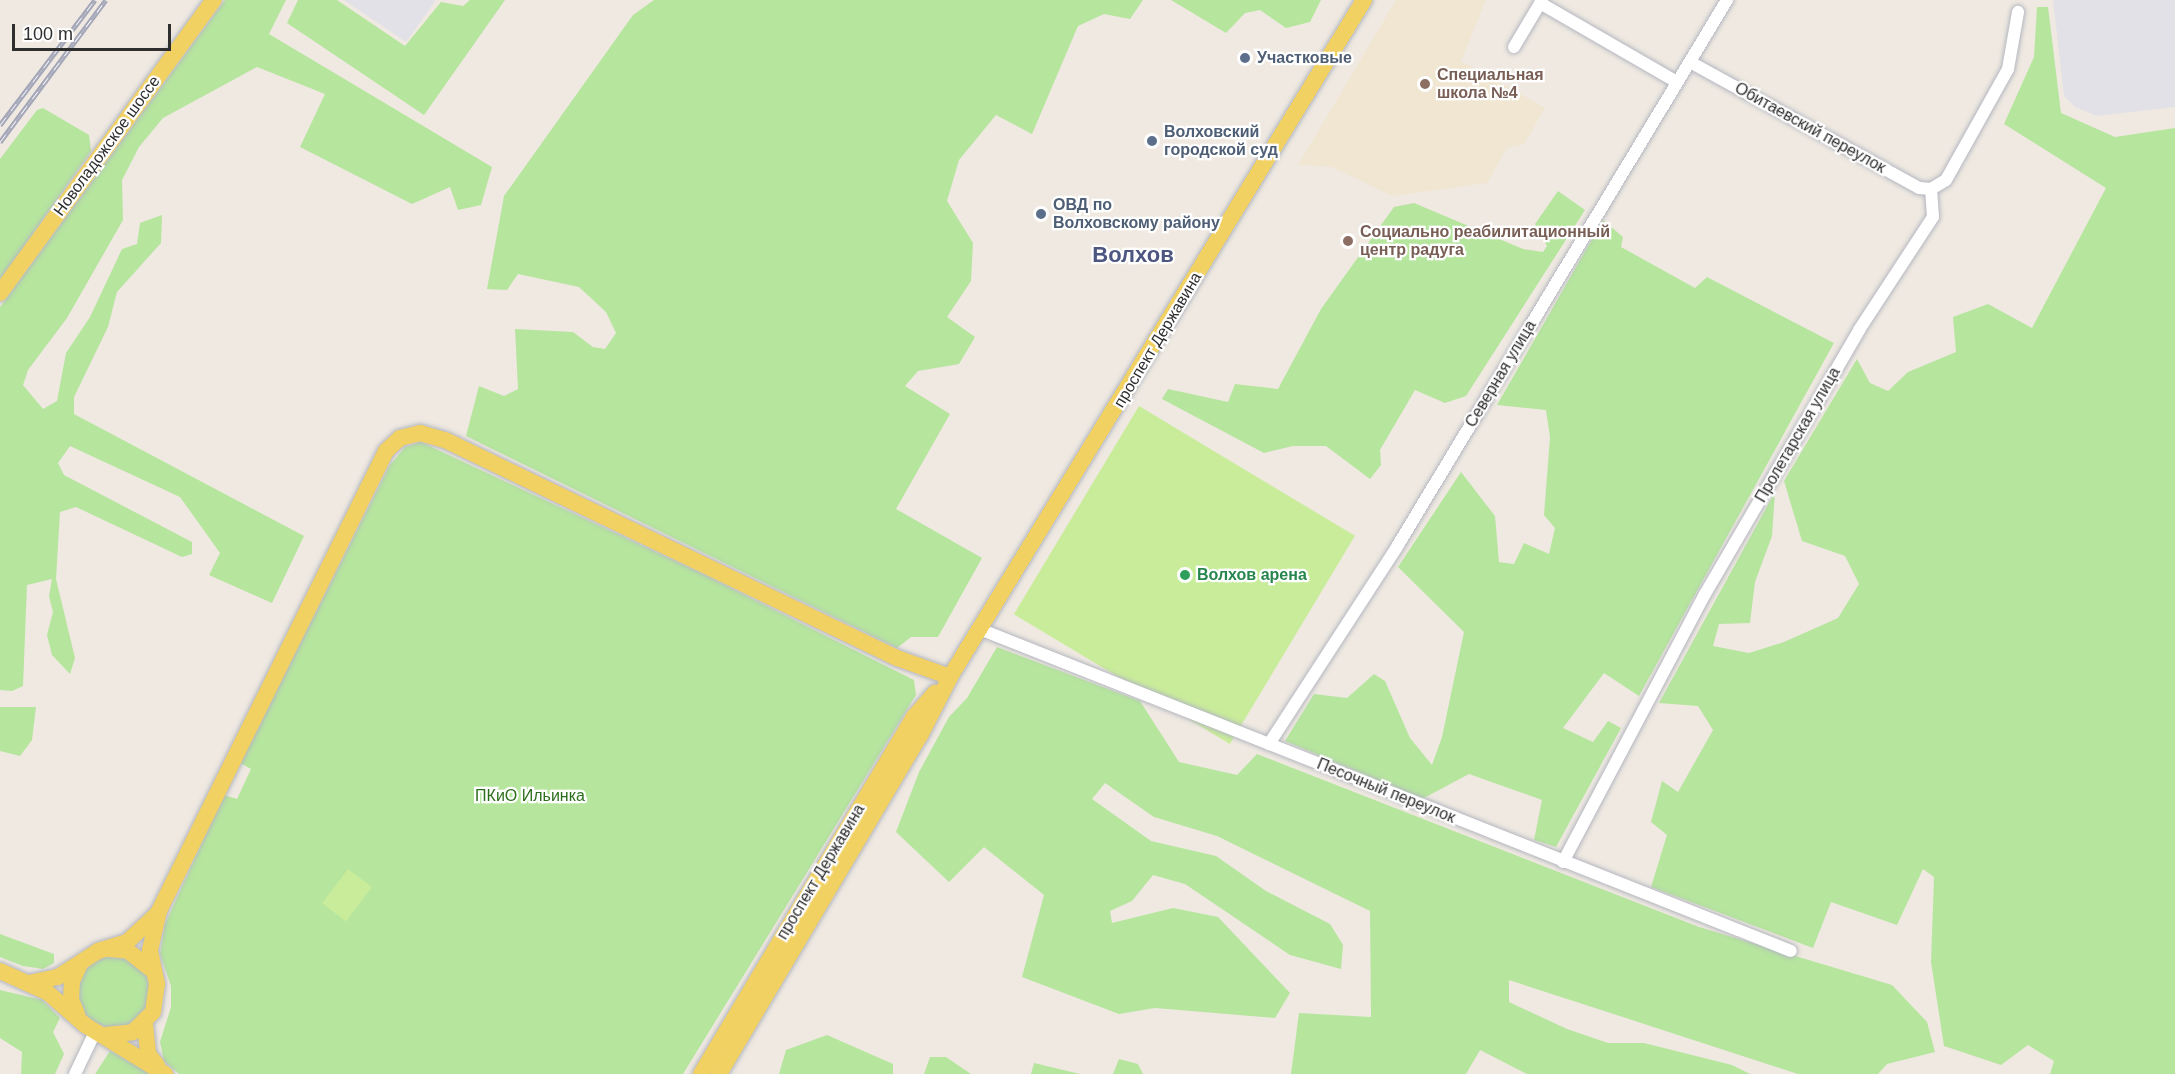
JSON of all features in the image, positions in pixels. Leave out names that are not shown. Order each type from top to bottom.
[{"type":"main road","name":"Новоладожское шоссе","points":[[0,293],[213,0]]},
{"type":"main road","name":"проспект Державина","points":[[719,1074],[915,744],[950,677],[982,630],[1364,0]]},
{"type":"main road","points":[[100,1033],[133,1032],[145,1024],[158,998],[150,950],[159,911],[386,451],[400,438],[420,433],[445,440],[897,658],[950,677]]},
{"type":"main road","name":"проспект Державина","points":[[701,1074],[914,717],[950,677]]},
{"type":"main road","points":[[30,983],[58,977],[98,951],[127,942],[159,911]]},
{"type":"main road","points":[[98,951],[128,951],[152,970]]},
{"type":"main road","points":[[78,1017],[71,1000],[72,981],[80,964]]},
{"type":"main road","points":[[0,971],[30,983],[100,1033],[164,1072]]},
{"type":"main road","points":[[145,1024],[148,1054],[164,1072]]},
{"type":"street","name":"Северная улица","points":[[1269,744],[1398,545],[1727,0]]},
{"type":"street","points":[[1514,47],[1541,2],[1677,82]]},
{"type":"street","points":[[1931,189],[1946,180],[2008,69],[2019,12]]},
{"type":"street","name":"Обитаевский переулок","points":[[1690,62],[1918,188],[1931,189]]},
{"type":"street","name":"Пролетарская улица","points":[[1563,862],[1705,594],[1859,330],[1933,217],[1931,189]]},
{"type":"street","name":"Песочный переулок","points":[[982,630],[1791,951]]},
{"type":"street","points":[[75,1074],[100,1033]]},
{"type":"shaded area","points":[[344,0],[436,0],[406,42]]},
{"type":"shaded area","name":"Специальная школа №4","points":[[1396,0],[1486,0],[1461,61],[1545,108],[1524,144],[1507,148],[1487,183],[1392,196],[1332,167],[1298,165]]},
{"type":"shaded area","points":[[2053,0],[2175,0],[2175,107],[2097,116],[2075,107],[2064,96]]},
{"type":"green space","points":[[225,0],[286,0],[269,34],[492,167],[481,205],[458,210],[450,187],[412,204],[300,147],[325,94],[257,67],[163,118],[139,147],[122,180],[123,220],[67,318],[28,370],[23,385],[43,409],[57,401],[66,353],[90,317],[122,249],[137,244],[140,223],[162,215],[161,243],[117,292],[108,327],[74,397],[74,414],[304,536],[272,603],[209,575],[220,553],[180,497],[70,446],[58,463],[64,475],[192,542],[192,554],[182,557],[76,507],[60,512],[56,579],[75,658],[70,674],[52,655],[47,635],[53,612],[49,596],[52,579],[27,585],[23,686],[12,691],[0,690],[0,307]]},
{"type":"green space","points":[[298,0],[337,0],[405,46],[441,2],[463,6],[470,0],[505,0],[424,115],[287,23]]},
{"type":"green space","points":[[654,0],[1143,0],[1130,19],[1104,14],[1078,26],[1032,134],[996,115],[959,160],[947,201],[973,243],[971,281],[947,317],[975,337],[959,364],[918,371],[905,386],[950,414],[896,509],[982,558],[938,637],[911,637],[897,648],[466,436],[479,386],[504,396],[518,389],[515,329],[573,332],[593,347],[605,349],[616,333],[606,312],[579,287],[518,274],[507,290],[487,289],[504,196],[633,15]]},
{"type":"green space","points":[[1171,0],[1321,0],[1310,22],[1286,28],[1260,10],[1245,13],[1226,33]]},
{"type":"green space","points":[[2037,7],[2048,7],[2061,113],[2115,137],[2175,128],[2175,1074],[2050,1074],[2054,1061],[2028,1045],[2001,1065],[1944,1046],[1931,962],[1934,877],[1923,869],[1897,925],[1831,902],[1813,948],[1651,887],[1667,835],[1651,822],[1662,781],[1678,792],[1713,730],[1698,706],[1659,703],[1775,492],[1772,536],[1755,582],[1750,623],[1719,624],[1713,646],[1749,653],[1784,642],[1838,618],[1859,584],[1845,556],[1802,541],[1784,481],[1857,359],[1870,383],[1888,391],[1908,372],[1956,352],[1953,317],[1988,304],[2032,328],[2106,188],[2004,124],[2034,57]]},
{"type":"green space","points":[[43,108],[89,135],[91,151],[0,280],[0,159],[37,110]]},
{"type":"green space","points":[[1558,191],[1585,210],[1466,396],[1445,403],[1415,390],[1380,450],[1381,465],[1370,479],[1326,446],[1293,446],[1264,453],[1162,399],[1168,389],[1228,402],[1235,384],[1278,389],[1321,309],[1394,207],[1414,203],[1523,249],[1543,252],[1547,246],[1535,224]]},
{"type":"green space","points":[[1603,220],[1623,237],[1621,247],[1695,288],[1707,277],[1834,343],[1639,696],[1604,673],[1563,728],[1593,742],[1608,721],[1621,728],[1556,847],[1534,840],[1542,800],[1469,774],[1422,799],[1285,741],[1314,694],[1347,698],[1374,674],[1385,681],[1410,738],[1432,765],[1442,737],[1464,632],[1398,567],[1461,472],[1495,516],[1499,562],[1514,564],[1524,543],[1549,554],[1555,528],[1544,515],[1550,437],[1546,410],[1497,405]]},
{"type":"green space","name":"Волхов арена","points":[[1139,406],[1355,536],[1230,744],[1014,614]]},
{"type":"green space","name":"ПКиО Ильинка","points":[[421,442],[707,576],[914,680],[916,695],[683,1074],[179,1074],[164,1061],[160,1042],[171,1007],[171,986],[160,954],[165,924],[224,795],[237,799],[251,769],[240,763],[390,465],[405,447]]},
{"type":"green space","points":[[997,647],[1140,701],[1179,762],[1237,775],[1257,754],[1699,927],[1892,985],[1927,1022],[1935,1052],[1887,1064],[1878,1074],[1798,1074],[1509,980],[1509,1002],[1567,1029],[1608,1043],[1644,1043],[1732,1065],[1750,1074],[1527,1074],[1480,1050],[1466,1074],[1291,1074],[1299,1013],[1371,1017],[1370,911],[1217,836],[1154,817],[1105,783],[1092,799],[1151,841],[1216,856],[1266,891],[1330,924],[1343,945],[1341,969],[1290,955],[1185,884],[1153,875],[1132,901],[1110,911],[1112,923],[1173,908],[1218,917],[1290,993],[1275,1018],[1155,1008],[1119,1014],[1022,977],[1044,895],[984,847],[949,882],[896,832],[919,772],[949,717],[967,698]]},
{"type":"green space","points":[[0,707],[36,707],[32,740],[20,756],[0,751]]},
{"type":"green space","points":[[348,869],[372,887],[346,921],[322,903]]},
{"type":"green space","points":[[0,934],[54,954],[54,963],[43,969],[23,966],[0,957]]},
{"type":"green space","points":[[114,956],[134,962],[144,972],[150,992],[144,1012],[134,1022],[114,1028],[94,1022],[84,1012],[78,992],[84,972],[94,962]]},
{"type":"green space","points":[[0,990],[42,1000],[60,1018],[53,1032],[64,1054],[55,1074],[21,1074],[22,1052],[0,1038]]},
{"type":"green space","points":[[827,1035],[893,1064],[893,1074],[779,1074],[786,1050]]},
{"type":"green space","points":[[110,1051],[130,1062],[153,1074],[95,1074]]},
{"type":"green space","points":[[930,1057],[946,1057],[971,1074],[924,1074]]},
{"type":"green space","points":[[1119,1059],[1138,1064],[1143,1074],[1113,1074]]},
{"type":"green space","points":[[1034,1063],[1080,1074],[1031,1074]]},
{"type":"railway","points":[[0,125],[95,0]]},
{"type":"railway","points":[[0,142],[106,0]]},
{"type":"place","name":"Участковые","points":[[1245,58]]},
{"type":"place","name":"Специальная школа №4","points":[[1425,84]]},
{"type":"place","name":"Волховский городской суд","points":[[1152,141]]},
{"type":"place","name":"ОВД по Волховскому району","points":[[1041,214]]},
{"type":"place","name":"Социально реабилитационный центр радуга","points":[[1348,241]]},
{"type":"place","name":"Волхов арена","points":[[1185,575]]},
{"type":"district","name":"Волхов","points":[[1133,255]]}]
